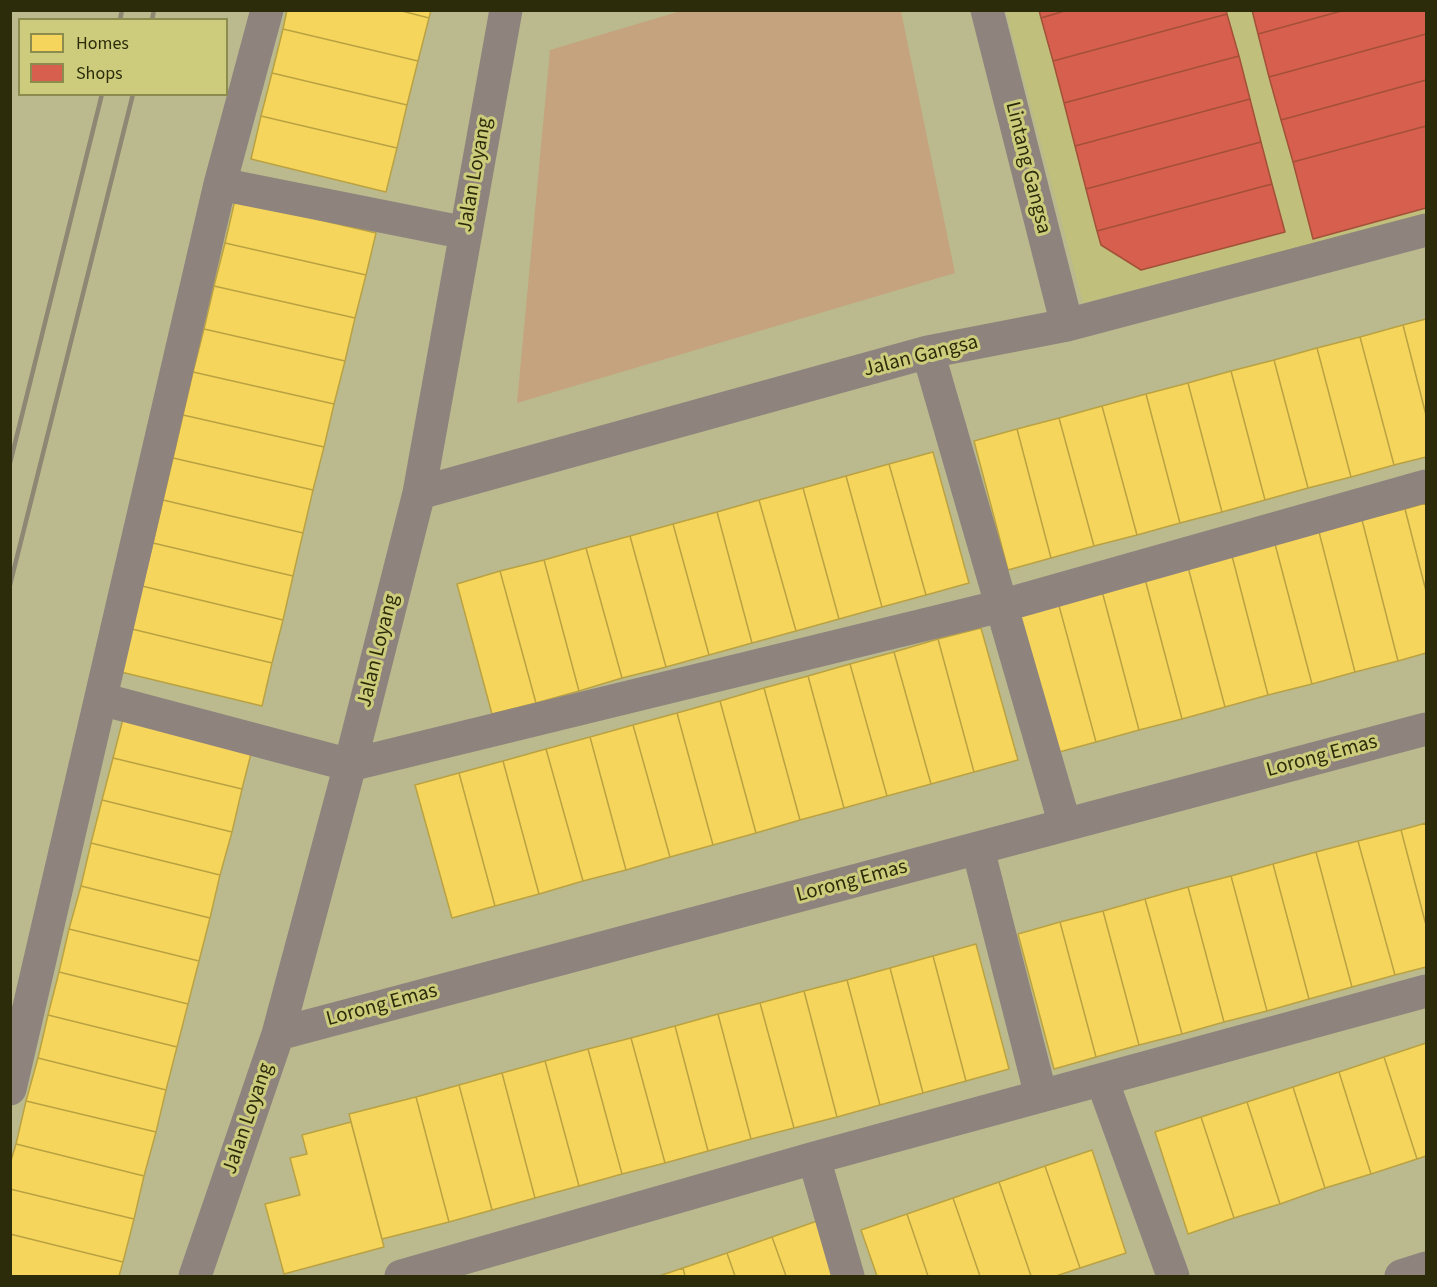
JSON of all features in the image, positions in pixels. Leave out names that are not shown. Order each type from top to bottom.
[{"type":"street","points":[[10,1089],[220,183],[267,10]]},
{"type":"street","name":"Jalan Loyang","points":[[195,1276],[278,1034],[350,765],[419,493],[506,10]]},
{"type":"street","name":"Lintang Gangsa","points":[[987,10],[1067,325]]},
{"type":"street","points":[[220,183],[466,233]]},
{"type":"street","name":"Jalan Gangsa","points":[[419,493],[928,352],[1067,325],[1426,231]]},
{"type":"street","points":[[928,352],[1065,825]]},
{"type":"street","points":[[101,699],[350,765],[1001,606],[1426,486]]},
{"type":"street","name":"Lorong Emas","points":[[278,1034],[1426,729]]},
{"type":"street","points":[[978,849],[1041,1096]]},
{"type":"street","points":[[401,1276],[814,1158],[1426,991]]},
{"type":"street","points":[[1102,1080],[1173,1276]]},
{"type":"street","points":[[814,1158],[848,1276]]},
{"type":"street","points":[[1401,1276],[1426,1268]]},
{"type":"shaded area","points":[[684,10],[901,11],[955,273],[517,403],[550,50]]},
{"type":"shaded area","points":[[1006,11],[1426,11],[1426,215],[1083,303]]},
{"type":"building: Homes","points":[[287,10],[398,10],[429,18],[418,61],[283,29]]},
{"type":"building: Homes","points":[[398,10],[431,10],[429,18]]},
{"type":"building: Homes","points":[[283,29],[418,61],[407,105],[272,73]]},
{"type":"building: Homes","points":[[272,73],[407,105],[397,148],[261,116]]},
{"type":"building: Homes","points":[[261,116],[397,148],[386,192],[251,159]]},
{"type":"building: Homes","points":[[235,200],[376,233],[366,275],[225,243]]},
{"type":"building: Homes","points":[[225,243],[366,275],[355,318],[214,286]]},
{"type":"building: Homes","points":[[214,286],[355,318],[345,361],[204,329]]},
{"type":"building: Homes","points":[[1426,319],[1426,415],[1403,325]]},
{"type":"building: Homes","points":[[1403,325],[1426,415],[1426,457],[1394,465],[1360,337]]},
{"type":"building: Homes","points":[[204,329],[345,361],[334,404],[193,372]]},
{"type":"building: Homes","points":[[1360,337],[1394,465],[1351,477],[1317,348]]},
{"type":"building: Homes","points":[[1317,348],[1351,477],[1308,488],[1274,360]]},
{"type":"building: Homes","points":[[1274,360],[1308,488],[1265,500],[1231,371]]},
{"type":"building: Homes","points":[[1231,371],[1265,500],[1222,512],[1188,383]]},
{"type":"building: Homes","points":[[193,372],[334,404],[324,447],[183,415]]},
{"type":"building: Homes","points":[[1188,383],[1222,512],[1180,523],[1146,394]]},
{"type":"building: Homes","points":[[1146,394],[1180,523],[1137,535],[1102,406]]},
{"type":"building: Homes","points":[[1102,406],[1137,535],[1094,546],[1059,418]]},
{"type":"building: Homes","points":[[183,415],[324,447],[313,490],[173,458]]},
{"type":"building: Homes","points":[[1059,418],[1094,546],[1051,558],[1017,429]]},
{"type":"building: Homes","points":[[1017,429],[1051,558],[1008,570],[974,441]]},
{"type":"building: Homes","points":[[933,452],[969,583],[926,595],[889,464]]},
{"type":"building: Homes","points":[[173,458],[313,490],[303,533],[163,500]]},
{"type":"building: Homes","points":[[889,464],[926,595],[882,607],[846,476]]},
{"type":"building: Homes","points":[[846,476],[882,607],[839,619],[803,488]]},
{"type":"building: Homes","points":[[803,488],[839,619],[796,631],[759,500]]},
{"type":"building: Homes","points":[[163,500],[303,533],[293,576],[153,543]]},
{"type":"building: Homes","points":[[759,500],[796,631],[752,643],[717,512]]},
{"type":"building: Homes","points":[[1426,503],[1426,591],[1405,509]]},
{"type":"building: Homes","points":[[1405,509],[1426,591],[1426,653],[1398,661],[1362,520]]},
{"type":"building: Homes","points":[[717,512],[752,643],[709,655],[673,524]]},
{"type":"building: Homes","points":[[1362,520],[1398,661],[1355,672],[1319,532]]},
{"type":"building: Homes","points":[[673,524],[709,655],[666,667],[630,536]]},
{"type":"building: Homes","points":[[1319,532],[1355,672],[1312,684],[1275,544]]},
{"type":"building: Homes","points":[[630,536],[666,667],[622,678],[586,548]]},
{"type":"building: Homes","points":[[153,543],[293,576],[283,620],[142,586]]},
{"type":"building: Homes","points":[[1275,544],[1312,684],[1268,695],[1232,556]]},
{"type":"building: Homes","points":[[586,548],[622,678],[579,691],[544,560]]},
{"type":"building: Homes","points":[[1232,556],[1268,695],[1225,707],[1188,567]]},
{"type":"building: Homes","points":[[544,560],[579,691],[536,703],[500,571]]},
{"type":"building: Homes","points":[[1188,567],[1225,707],[1182,719],[1145,579]]},
{"type":"building: Homes","points":[[500,571],[536,703],[492,714],[457,584]]},
{"type":"building: Homes","points":[[1145,579],[1182,719],[1139,730],[1102,591]]},
{"type":"building: Homes","points":[[142,586],[283,620],[272,663],[132,629]]},
{"type":"building: Homes","points":[[1102,591],[1139,730],[1096,742],[1058,602]]},
{"type":"building: Homes","points":[[1058,602],[1096,742],[1052,754],[1015,614]]},
{"type":"building: Homes","points":[[981,628],[1018,760],[974,772],[938,639]]},
{"type":"building: Homes","points":[[132,629],[272,663],[262,706],[121,672]]},
{"type":"building: Homes","points":[[938,639],[974,772],[931,784],[894,652]]},
{"type":"building: Homes","points":[[894,652],[931,784],[887,796],[850,664]]},
{"type":"building: Homes","points":[[850,664],[887,796],[844,808],[808,676]]},
{"type":"building: Homes","points":[[808,676],[844,808],[800,820],[764,688]]},
{"type":"building: Homes","points":[[764,688],[800,820],[756,833],[720,701]]},
{"type":"building: Homes","points":[[720,701],[756,833],[713,845],[677,713]]},
{"type":"building: Homes","points":[[677,713],[713,845],[670,857],[633,725]]},
{"type":"building: Homes","points":[[124,715],[253,746],[242,789],[113,758]]},
{"type":"building: Homes","points":[[633,725],[670,857],[626,870],[590,737]]},
{"type":"building: Homes","points":[[590,737],[626,870],[583,881],[546,749]]},
{"type":"building: Homes","points":[[546,749],[583,881],[539,894],[503,761]]},
{"type":"building: Homes","points":[[113,758],[242,789],[232,832],[102,800]]},
{"type":"building: Homes","points":[[503,761],[539,894],[495,906],[459,773]]},
{"type":"building: Homes","points":[[459,773],[495,906],[452,918],[415,785]]},
{"type":"building: Homes","points":[[102,800],[232,832],[220,875],[91,843]]},
{"type":"building: Homes","points":[[1426,823],[1426,925],[1401,830]]},
{"type":"building: Homes","points":[[1401,830],[1426,925],[1426,967],[1395,975],[1358,841]]},
{"type":"building: Homes","points":[[1358,841],[1395,975],[1352,987],[1316,852]]},
{"type":"building: Homes","points":[[91,843],[220,875],[210,918],[81,886]]},
{"type":"building: Homes","points":[[1316,852],[1352,987],[1309,999],[1273,864]]},
{"type":"building: Homes","points":[[1273,864],[1309,999],[1267,1011],[1231,876]]},
{"type":"building: Homes","points":[[1231,876],[1267,1011],[1224,1022],[1188,887]]},
{"type":"building: Homes","points":[[81,886],[210,918],[199,961],[69,929]]},
{"type":"building: Homes","points":[[1188,887],[1224,1022],[1182,1034],[1145,899]]},
{"type":"building: Homes","points":[[1145,899],[1182,1034],[1139,1045],[1103,911]]},
{"type":"building: Homes","points":[[1103,911],[1139,1045],[1096,1057],[1060,922]]},
{"type":"building: Homes","points":[[1060,922],[1096,1057],[1054,1069],[1018,934]]},
{"type":"building: Homes","points":[[69,929],[199,961],[188,1004],[59,972]]},
{"type":"building: Homes","points":[[976,944],[1009,1069],[966,1081],[933,956]]},
{"type":"building: Homes","points":[[933,956],[966,1081],[923,1093],[890,968]]},
{"type":"building: Homes","points":[[890,968],[923,1093],[880,1105],[847,980]]},
{"type":"building: Homes","points":[[59,972],[188,1004],[177,1047],[48,1015]]},
{"type":"building: Homes","points":[[847,980],[880,1105],[837,1117],[804,991]]},
{"type":"building: Homes","points":[[804,991],[837,1117],[794,1128],[760,1003]]},
{"type":"building: Homes","points":[[760,1003],[794,1128],[751,1139],[718,1014]]},
{"type":"building: Homes","points":[[718,1014],[751,1139],[708,1151],[675,1026]]},
{"type":"building: Homes","points":[[48,1015],[177,1047],[166,1090],[38,1058]]},
{"type":"building: Homes","points":[[675,1026],[708,1151],[665,1163],[631,1038]]},
{"type":"building: Homes","points":[[631,1038],[665,1163],[622,1174],[588,1049]]},
{"type":"building: Homes","points":[[1426,1043],[1426,1156],[1417,1159],[1384,1057]]},
{"type":"building: Homes","points":[[588,1049],[622,1174],[579,1186],[545,1061]]},
{"type":"building: Homes","points":[[1384,1057],[1417,1159],[1371,1174],[1339,1072]]},
{"type":"building: Homes","points":[[38,1058],[166,1090],[156,1132],[26,1101]]},
{"type":"building: Homes","points":[[545,1061],[579,1186],[535,1198],[502,1073]]},
{"type":"building: Homes","points":[[1339,1072],[1371,1174],[1325,1188],[1293,1087]]},
{"type":"building: Homes","points":[[502,1073],[535,1198],[492,1210],[459,1085]]},
{"type":"building: Homes","points":[[459,1085],[492,1210],[449,1222],[416,1097]]},
{"type":"building: Homes","points":[[1293,1087],[1325,1188],[1280,1204],[1247,1102]]},
{"type":"building: Homes","points":[[416,1097],[449,1222],[382,1239],[349,1114]]},
{"type":"building: Homes","points":[[26,1101],[156,1132],[144,1176],[16,1144]]},
{"type":"building: Homes","points":[[1247,1102],[1280,1204],[1234,1218],[1201,1117]]},
{"type":"building: Homes","points":[[1201,1117],[1234,1218],[1188,1234],[1155,1132]]},
{"type":"building: Homes","points":[[351,1122],[384,1247],[284,1274],[265,1204],[300,1195],[290,1158],[307,1154],[302,1135]]},
{"type":"building: Homes","points":[[16,1144],[144,1176],[134,1219],[10,1189],[10,1164]]},
{"type":"building: Homes","points":[[1092,1150],[1126,1253],[1080,1268],[1045,1166]]},
{"type":"building: Homes","points":[[1045,1166],[1080,1268],[1056,1276],[1031,1276],[999,1182]]},
{"type":"building: Homes","points":[[999,1182],[1031,1276],[980,1276],[953,1198]]},
{"type":"building: Homes","points":[[10,1189],[134,1219],[123,1262],[10,1234]]},
{"type":"building: Homes","points":[[953,1198],[980,1276],[928,1276],[907,1214]]},
{"type":"building: Homes","points":[[907,1214],[928,1276],[877,1276],[861,1230]]},
{"type":"building: Homes","points":[[817,1221],[836,1276],[786,1276],[772,1237]]},
{"type":"building: Homes","points":[[10,1234],[123,1262],[119,1276],[10,1276]]},
{"type":"building: Homes","points":[[772,1237],[786,1276],[735,1276],[727,1253]]},
{"type":"building: Homes","points":[[727,1253],[735,1276],[685,1276],[683,1268]]},
{"type":"building: Homes","points":[[683,1268],[685,1276],[659,1276]]},
{"type":"building: Shops","points":[[1039,10],[1068,10],[1041,18]]},
{"type":"building: Shops","points":[[1068,10],[1226,10],[1227,14],[1053,61],[1041,18]]},
{"type":"building: Shops","points":[[1252,10],[1345,10],[1258,34]]},
{"type":"building: Shops","points":[[1345,10],[1426,10],[1426,34],[1269,77],[1258,34]]},
{"type":"building: Shops","points":[[1227,14],[1239,56],[1064,103],[1053,61]]},
{"type":"building: Shops","points":[[1426,34],[1426,80],[1281,120],[1269,77]]},
{"type":"building: Shops","points":[[1239,56],[1250,99],[1075,146],[1064,103]]},
{"type":"building: Shops","points":[[1426,80],[1426,126],[1293,162],[1281,120]]},
{"type":"building: Shops","points":[[1250,99],[1261,142],[1086,189],[1075,146]]},
{"type":"building: Shops","points":[[1426,126],[1426,208],[1313,239],[1293,162]]},
{"type":"building: Shops","points":[[1261,142],[1272,184],[1097,231],[1086,189]]},
{"type":"building: Shops","points":[[1272,184],[1285,232],[1141,270],[1101,245],[1097,231]]},
{"type":"railway","points":[[120,18],[122,10]]},
{"type":"railway","points":[[152,18],[154,10]]},
{"type":"railway","points":[[10,463],[102,96]]},
{"type":"railway","points":[[10,585],[132,96]]}]
